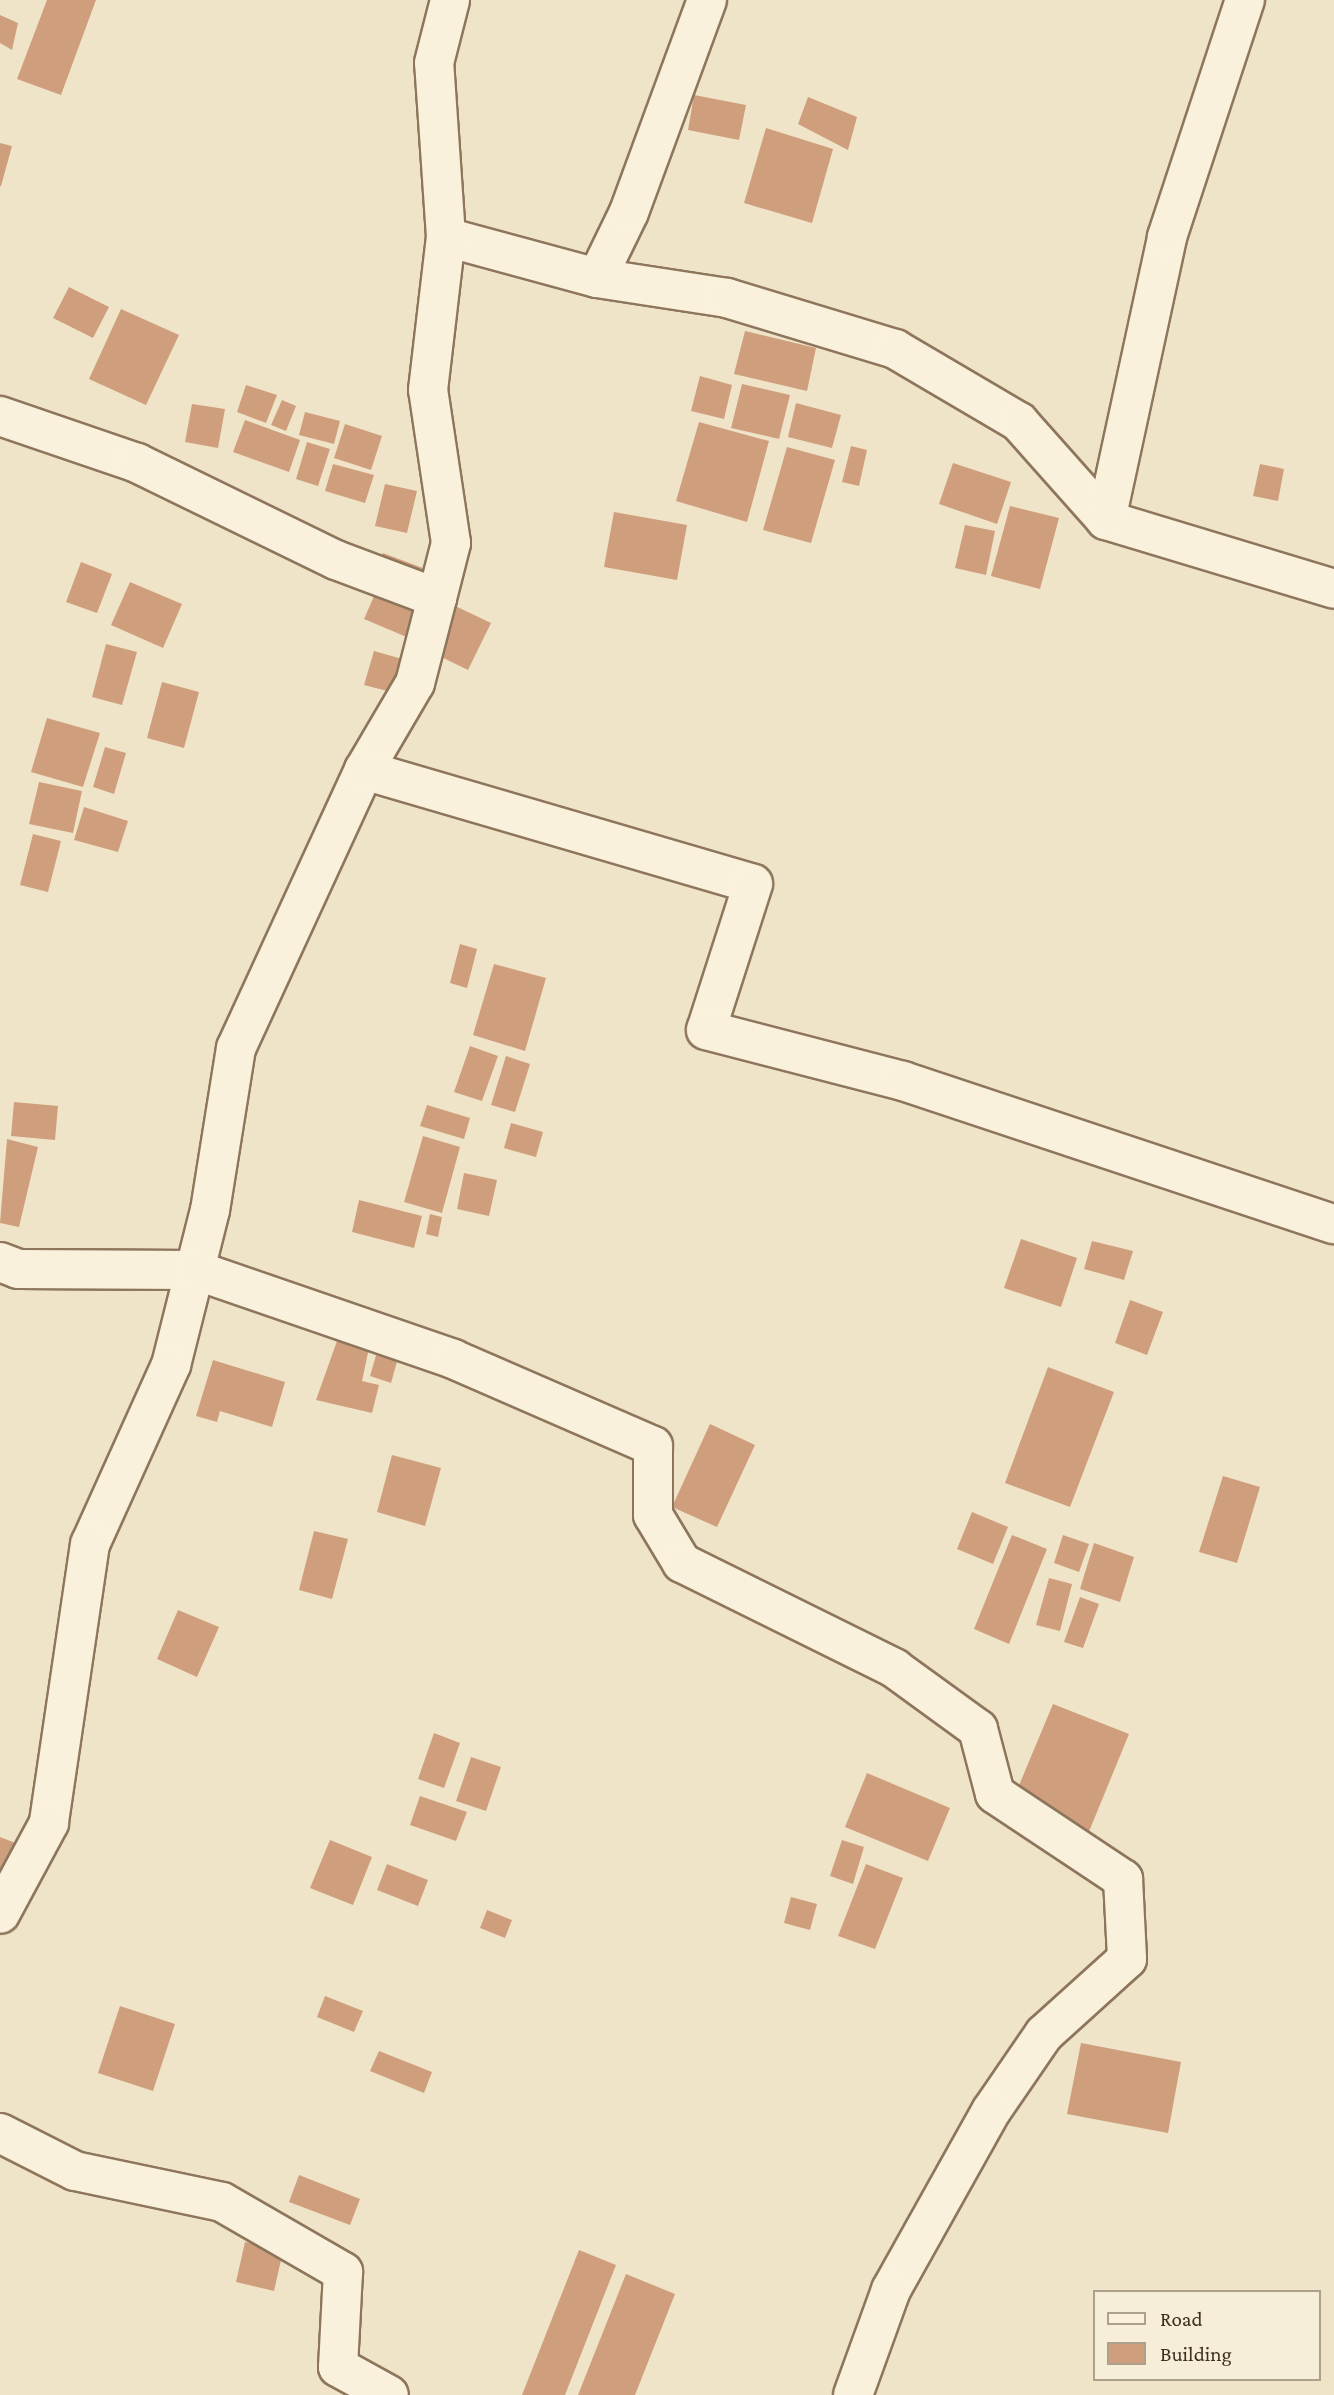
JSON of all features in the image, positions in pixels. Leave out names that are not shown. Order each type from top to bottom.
[{"type":"street","points":[[0,1914],[49,1823],[90,1544],[171,1365],[195,1270],[236,1048],[364,770],[415,683],[451,543],[428,390],[446,237],[434,62],[450,0]]},
{"type":"street","points":[[597,278],[629,212],[707,0]]},
{"type":"street","points":[[1106,520],[1167,237],[1245,0]]},
{"type":"street","points":[[446,237],[597,278],[727,298],[895,349],[1019,422],[1106,520],[1334,589]]},
{"type":"street","points":[[0,416],[137,463],[336,560],[437,598]]},
{"type":"street","points":[[364,770],[753,884],[706,1030],[903,1081],[1334,1223]]},
{"type":"street","points":[[0,1262],[18,1269],[195,1270],[453,1359],[653,1446],[653,1516],[682,1563],[894,1668],[978,1729],[995,1794],[1123,1879],[1126,1959],[1044,2034],[990,2111],[891,2290],[853,2395]]},
{"type":"street","points":[[0,2133],[75,2171],[222,2203],[343,2272],[338,2367],[389,2395]]},
{"type":"building","points":[[47,0],[96,0],[61,95],[17,79]]},
{"type":"building","points":[[0,15],[18,23],[12,50],[0,43]]},
{"type":"building","points":[[694,95],[746,105],[739,140],[688,130]]},
{"type":"building","points":[[808,97],[857,117],[848,150],[798,124]]},
{"type":"building","points":[[766,128],[833,149],[812,223],[744,203]]},
{"type":"building","points":[[0,143],[12,146],[1,186],[0,186]]},
{"type":"building","points":[[69,287],[109,307],[93,338],[53,318]]},
{"type":"building","points":[[121,309],[179,335],[146,405],[89,379]]},
{"type":"building","points":[[745,331],[816,348],[807,391],[734,374]]},
{"type":"building","points":[[700,376],[732,385],[724,419],[691,411]]},
{"type":"building","points":[[742,384],[790,395],[779,439],[731,428]]},
{"type":"building","points":[[246,385],[277,395],[266,423],[237,412]]},
{"type":"building","points":[[282,400],[296,406],[286,431],[271,425]]},
{"type":"building","points":[[796,403],[841,415],[832,448],[788,437]]},
{"type":"building","points":[[192,404],[225,409],[218,448],[185,442]]},
{"type":"building","points":[[305,412],[340,421],[334,444],[299,435]]},
{"type":"building","points":[[245,420],[300,440],[289,472],[233,452]]},
{"type":"building","points":[[699,422],[769,441],[747,522],[676,501]]},
{"type":"building","points":[[345,424],[382,436],[371,470],[334,458]]},
{"type":"building","points":[[307,442],[330,449],[318,486],[296,479]]},
{"type":"building","points":[[851,446],[867,450],[859,486],[842,482]]},
{"type":"building","points":[[787,447],[835,460],[811,543],[763,530]]},
{"type":"building","points":[[953,463],[1011,482],[997,524],[939,504]]},
{"type":"building","points":[[333,464],[374,475],[365,503],[325,491]]},
{"type":"building","points":[[1260,464],[1284,469],[1278,501],[1253,496]]},
{"type":"building","points":[[385,484],[417,491],[407,533],[375,526]]},
{"type":"building","points":[[1010,506],[1059,518],[1040,589],[991,576]]},
{"type":"building","points":[[614,512],[687,525],[677,580],[604,567]]},
{"type":"building","points":[[965,525],[995,531],[986,575],[955,568]]},
{"type":"building","points":[[383,553],[436,573],[376,572]]},
{"type":"building","points":[[81,562],[112,574],[97,613],[66,602]]},
{"type":"building","points":[[381,580],[432,602],[416,641],[364,619]]},
{"type":"building","points":[[130,582],[182,604],[163,648],[111,625]]},
{"type":"building","points":[[451,604],[491,623],[468,670],[429,651]]},
{"type":"building","points":[[106,644],[137,652],[122,705],[92,697]]},
{"type":"building","points":[[374,651],[413,662],[403,695],[364,685]]},
{"type":"building","points":[[162,682],[199,692],[184,748],[147,738]]},
{"type":"building","points":[[47,718],[100,733],[83,787],[31,772]]},
{"type":"building","points":[[105,747],[126,753],[114,794],[93,787]]},
{"type":"building","points":[[39,782],[82,791],[73,833],[29,824]]},
{"type":"building","points":[[84,807],[128,821],[118,852],[74,840]]},
{"type":"building","points":[[33,834],[61,841],[48,892],[20,885]]},
{"type":"building","points":[[460,944],[477,949],[467,988],[450,983]]},
{"type":"building","points":[[494,964],[546,978],[525,1051],[473,1035]]},
{"type":"building","points":[[470,1046],[498,1056],[482,1101],[454,1092]]},
{"type":"building","points":[[506,1056],[530,1064],[515,1112],[491,1105]]},
{"type":"building","points":[[14,1102],[58,1106],[55,1140],[11,1136]]},
{"type":"building","points":[[427,1105],[470,1118],[464,1139],[420,1126]]},
{"type":"building","points":[[511,1123],[543,1132],[536,1157],[504,1148]]},
{"type":"building","points":[[423,1136],[460,1147],[442,1213],[404,1202]]},
{"type":"building","points":[[7,1139],[38,1147],[19,1227],[0,1223]]},
{"type":"building","points":[[464,1173],[497,1180],[489,1216],[457,1209]]},
{"type":"building","points":[[359,1200],[422,1216],[414,1248],[352,1232]]},
{"type":"building","points":[[430,1214],[442,1217],[438,1237],[426,1234]]},
{"type":"building","points":[[1021,1239],[1077,1258],[1061,1307],[1004,1288]]},
{"type":"building","points":[[1092,1241],[1133,1251],[1124,1280],[1084,1269]]},
{"type":"building","points":[[1130,1300],[1163,1312],[1147,1355],[1115,1343]]},
{"type":"building","points":[[337,1341],[369,1348],[362,1381],[379,1385],[372,1413],[316,1400]]},
{"type":"building","points":[[379,1345],[400,1351],[391,1383],[370,1376]]},
{"type":"building","points":[[213,1360],[285,1382],[272,1427],[220,1411],[217,1422],[196,1416]]},
{"type":"building","points":[[1048,1367],[1114,1392],[1070,1507],[1005,1483]]},
{"type":"building","points":[[710,1424],[755,1445],[717,1527],[672,1507]]},
{"type":"building","points":[[392,1455],[441,1468],[425,1526],[377,1512]]},
{"type":"building","points":[[1223,1476],[1260,1487],[1237,1563],[1199,1552]]},
{"type":"building","points":[[972,1512],[1008,1527],[993,1564],[957,1549]]},
{"type":"building","points":[[314,1531],[348,1539],[332,1599],[299,1590]]},
{"type":"building","points":[[1012,1535],[1047,1549],[1009,1644],[974,1629]]},
{"type":"building","points":[[1063,1535],[1089,1544],[1079,1572],[1054,1563]]},
{"type":"building","points":[[1094,1543],[1134,1557],[1120,1602],[1080,1589]]},
{"type":"building","points":[[1049,1578],[1072,1584],[1060,1631],[1036,1625]]},
{"type":"building","points":[[1080,1597],[1099,1604],[1083,1648],[1064,1642]]},
{"type":"building","points":[[178,1610],[219,1627],[197,1677],[157,1659]]},
{"type":"building","points":[[1053,1704],[1129,1734],[1088,1834],[1012,1802]]},
{"type":"building","points":[[434,1733],[460,1743],[444,1788],[418,1779]]},
{"type":"building","points":[[471,1757],[501,1767],[486,1811],[456,1801]]},
{"type":"building","points":[[867,1773],[950,1808],[928,1861],[845,1827]]},
{"type":"building","points":[[420,1796],[467,1812],[456,1841],[410,1825]]},
{"type":"building","points":[[0,1837],[18,1844],[0,1889]]},
{"type":"building","points":[[330,1840],[372,1857],[353,1905],[310,1888]]},
{"type":"building","points":[[842,1840],[864,1847],[853,1884],[830,1876]]},
{"type":"building","points":[[387,1864],[428,1880],[418,1906],[377,1890]]},
{"type":"building","points":[[866,1864],[903,1878],[875,1949],[838,1936]]},
{"type":"building","points":[[791,1897],[817,1904],[810,1930],[784,1923]]},
{"type":"building","points":[[487,1910],[512,1920],[505,1938],[480,1928]]},
{"type":"building","points":[[325,1996],[363,2011],[354,2032],[317,2017]]},
{"type":"building","points":[[120,2006],[175,2024],[153,2091],[98,2073]]},
{"type":"building","points":[[1081,2043],[1181,2062],[1168,2133],[1067,2114]]},
{"type":"building","points":[[379,2051],[432,2072],[424,2093],[370,2071]]},
{"type":"building","points":[[299,2175],[360,2199],[350,2225],[289,2202]]},
{"type":"building","points":[[245,2242],[283,2251],[274,2291],[236,2282]]},
{"type":"building","points":[[579,2250],[616,2265],[565,2395],[522,2395]]},
{"type":"building","points":[[626,2274],[675,2294],[635,2395],[578,2395]]}]
